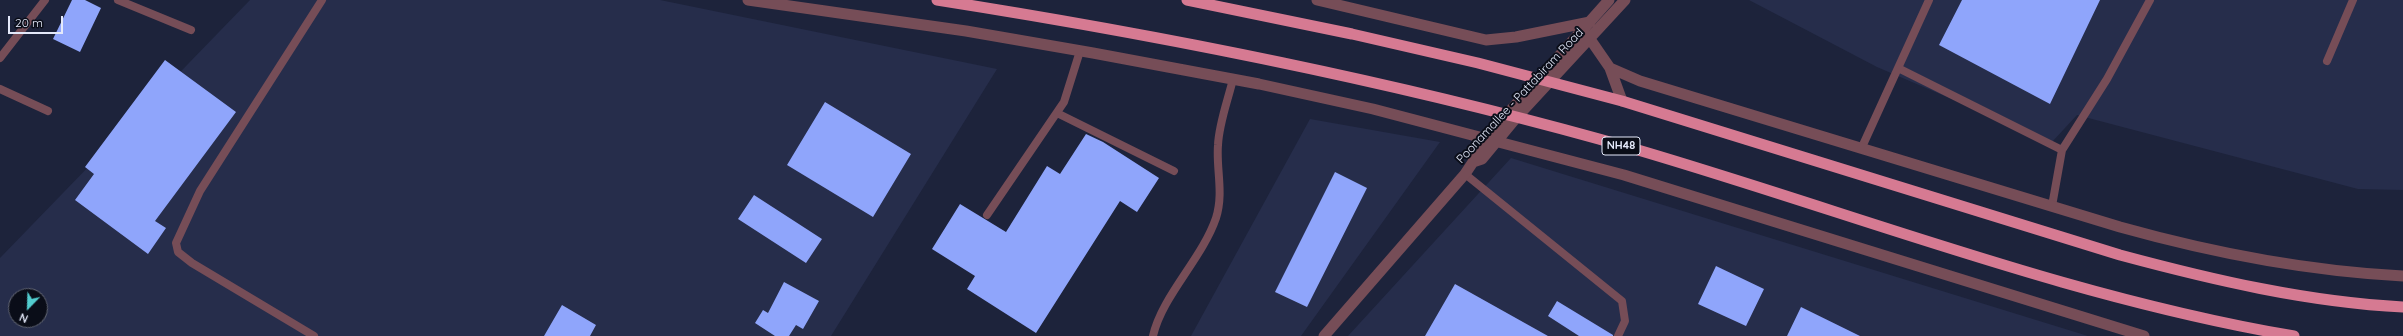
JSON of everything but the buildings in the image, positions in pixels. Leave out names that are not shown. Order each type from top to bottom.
[{"type":"highway","name":"NH48","points":[[937,0],[1210,47],[1449,100],[1641,151],[2087,289],[2200,319],[2294,336]]},
{"type":"highway","points":[[1187,0],[1352,34],[1545,80],[1622,101],[2120,255],[2185,272],[2311,298],[2403,307]]},
{"type":"street","points":[[748,0],[966,31],[1233,79],[1373,109],[1624,174],[2144,336]]},
{"type":"street","points":[[1317,0],[1486,40],[1516,37],[1590,22]]},
{"type":"street","points":[[1545,80],[1609,0]]},
{"type":"street","name":"Poonamallee - Pattabiram Road","points":[[1324,336],[1465,174],[1473,162],[1474,153],[1492,139],[1511,116],[1545,80],[1590,39],[1625,0]]},
{"type":"street","points":[[1590,39],[1610,68],[1622,101]]},
{"type":"street","points":[[1610,68],[1640,82],[1862,147],[2171,241],[2247,258],[2321,270],[2403,276]]},
{"type":"lane","points":[[0,58],[45,0]]},
{"type":"lane","points":[[118,0],[191,30]]},
{"type":"lane","points":[[314,336],[192,263],[178,252],[176,243],[200,190],[322,0]]},
{"type":"lane","points":[[1862,147],[1929,0]]},
{"type":"lane","points":[[2052,206],[2062,150],[2107,78],[2150,0]]},
{"type":"lane","points":[[2327,61],[2353,0]]},
{"type":"lane","points":[[987,215],[1057,113],[1066,97],[1080,51]]},
{"type":"lane","points":[[1898,68],[2062,150]]},
{"type":"lane","points":[[1153,336],[1174,293],[1203,248],[1216,217],[1220,189],[1218,143],[1233,79]]},
{"type":"lane","points":[[0,89],[48,111]]},
{"type":"lane","points":[[1057,113],[1174,171]]},
{"type":"lane","points":[[1465,174],[1622,301],[1625,321],[1618,336]]},
{"type":"shaded area","points":[[250,0],[660,0],[997,69],[831,336],[0,336],[0,258]]},
{"type":"shaded area","points":[[1749,0],[2403,0],[2403,190],[2358,189],[2077,115],[2052,142],[1877,67]]},
{"type":"shaded area","points":[[1310,119],[1440,142],[1301,336],[1191,336]]},
{"type":"shaded area","points":[[1511,158],[2088,336],[1348,336]]}]
